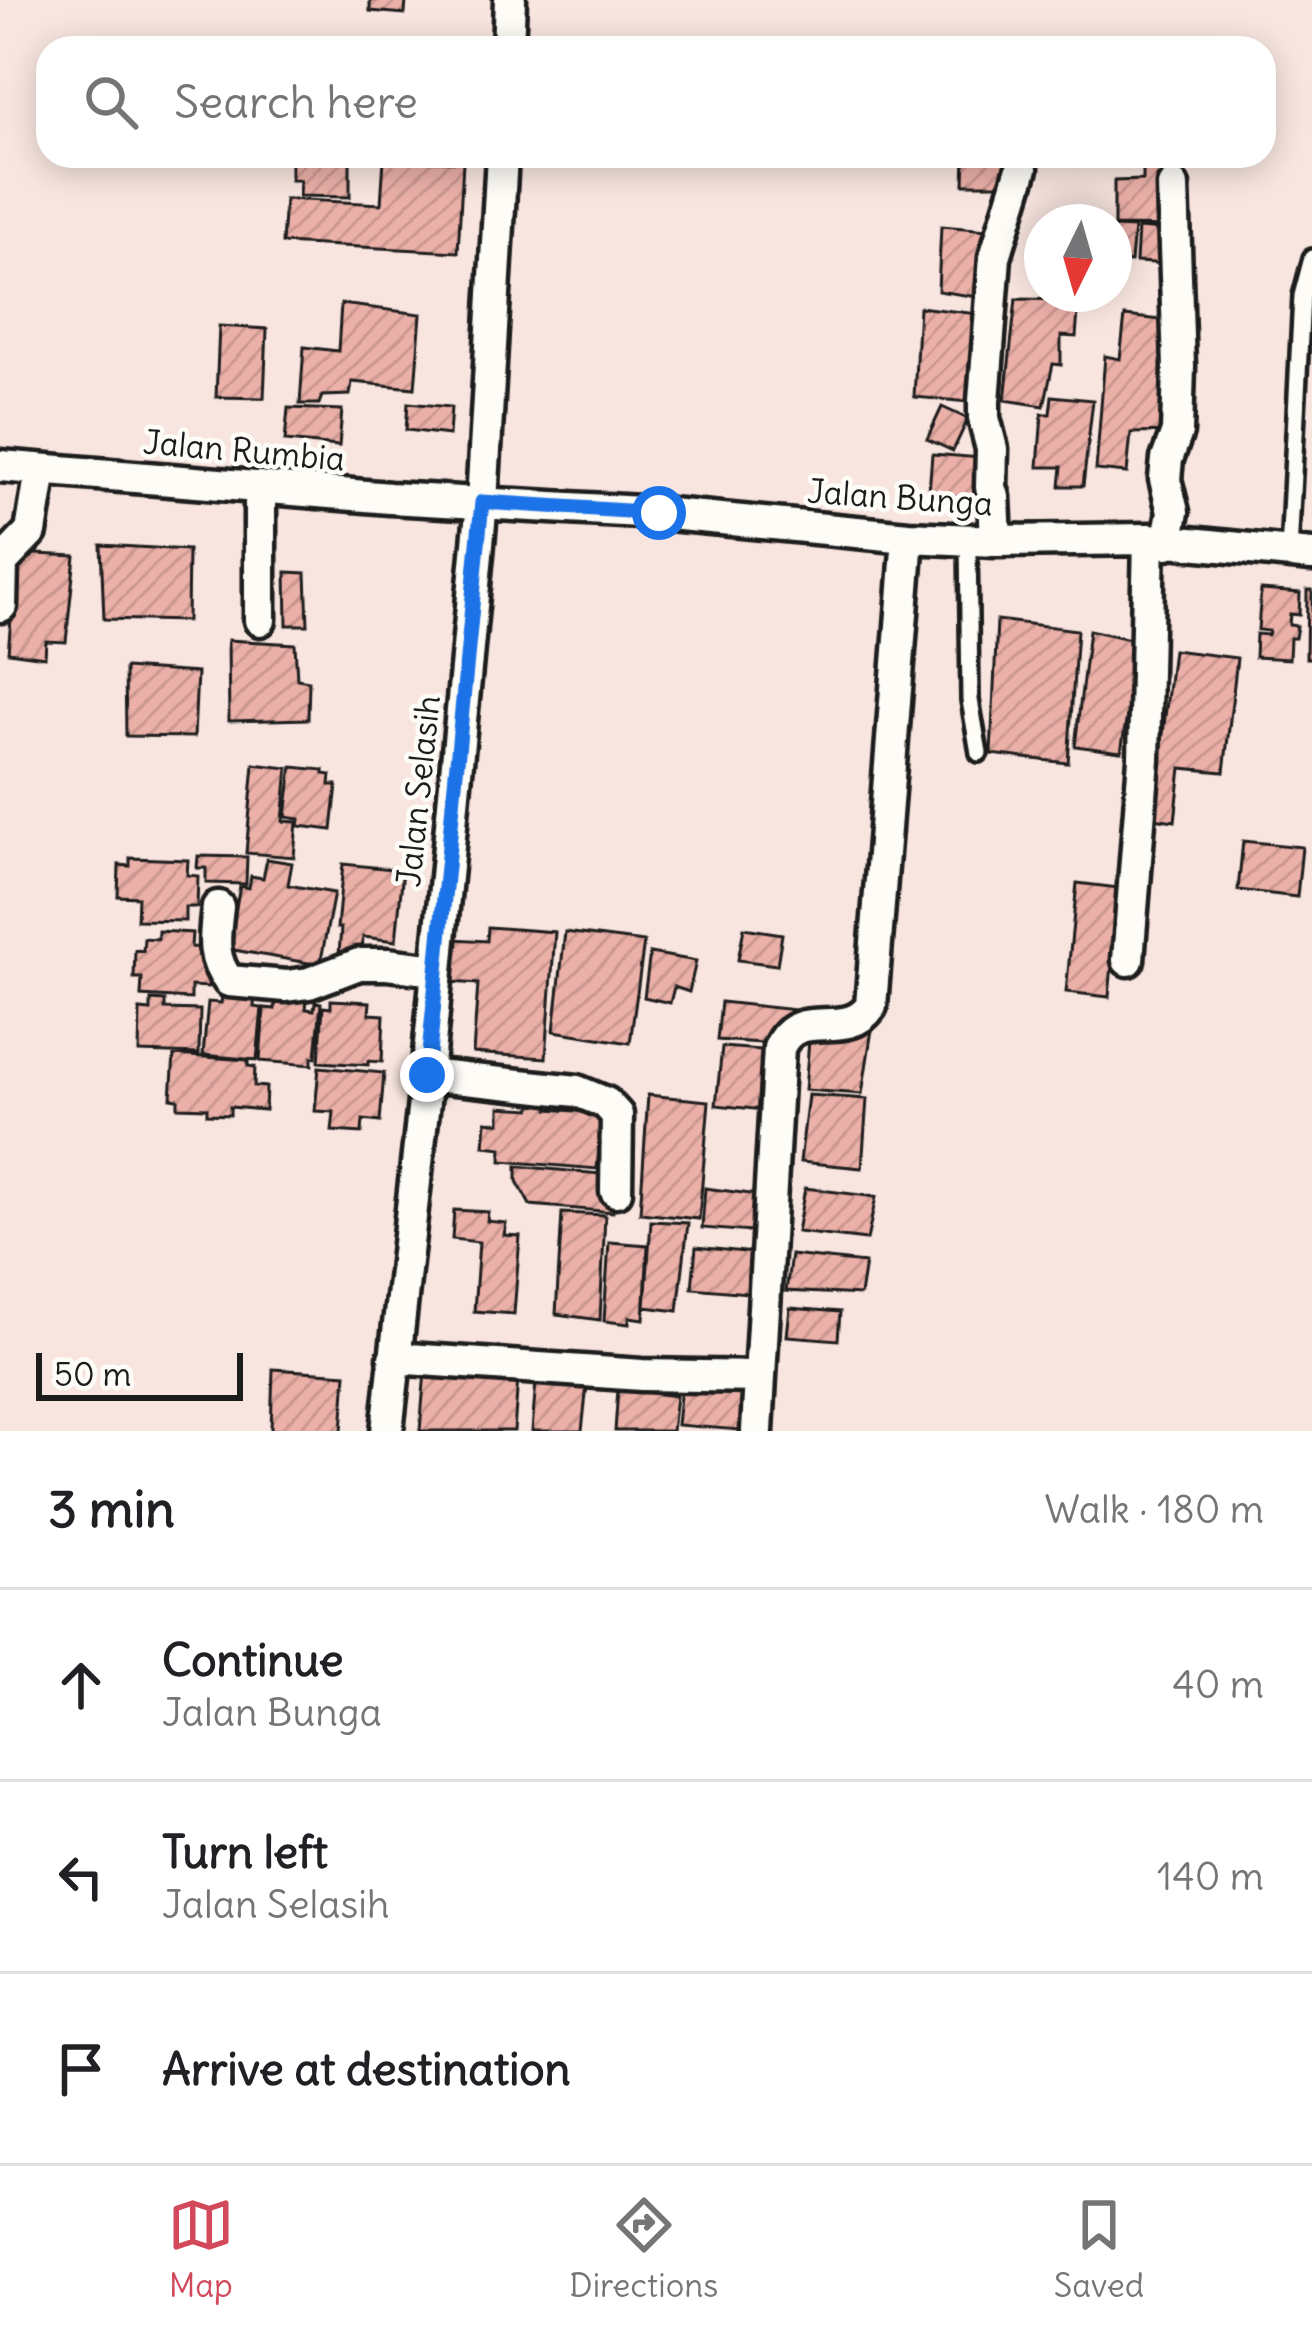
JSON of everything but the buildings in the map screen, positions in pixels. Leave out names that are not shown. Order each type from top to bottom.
[{"type":"street","points":[[508,36],[510,0]]},
{"type":"street","name":"Jalan Selasih","points":[[386,1431],[427,1075],[482,502],[501,168]]},
{"type":"street","points":[[982,540],[994,497],[984,401],[995,257],[1022,168]]},
{"type":"street","points":[[1129,960],[1158,541],[1173,512],[1165,479],[1177,432],[1179,367],[1173,186]]},
{"type":"street","name":"Jalan Rumbia","points":[[0,466],[482,502]]},
{"type":"street","points":[[1,606],[2,562],[31,532],[41,470]]},
{"type":"street","points":[[260,488],[260,620]]},
{"type":"street","name":"Jalan Bunga","points":[[482,502],[908,537],[1158,541],[1300,554]]},
{"type":"street","points":[[758,1431],[778,1048],[800,1026],[850,1024],[863,1018],[871,1006],[908,537]]},
{"type":"street","points":[[218,908],[214,951],[218,968],[229,981],[309,983],[358,964],[436,970]]},
{"type":"street","points":[[427,1075],[577,1091],[606,1103],[617,1115],[616,1191]]},
{"type":"street","points":[[394,1358],[643,1375],[760,1377]]},
{"type":"lane","points":[[1300,554],[1302,296],[1312,258]]},
{"type":"lane","points":[[979,753],[970,700],[982,540]]},
{"type":"route","points":[[427,1075],[482,502],[659,513]]}]
